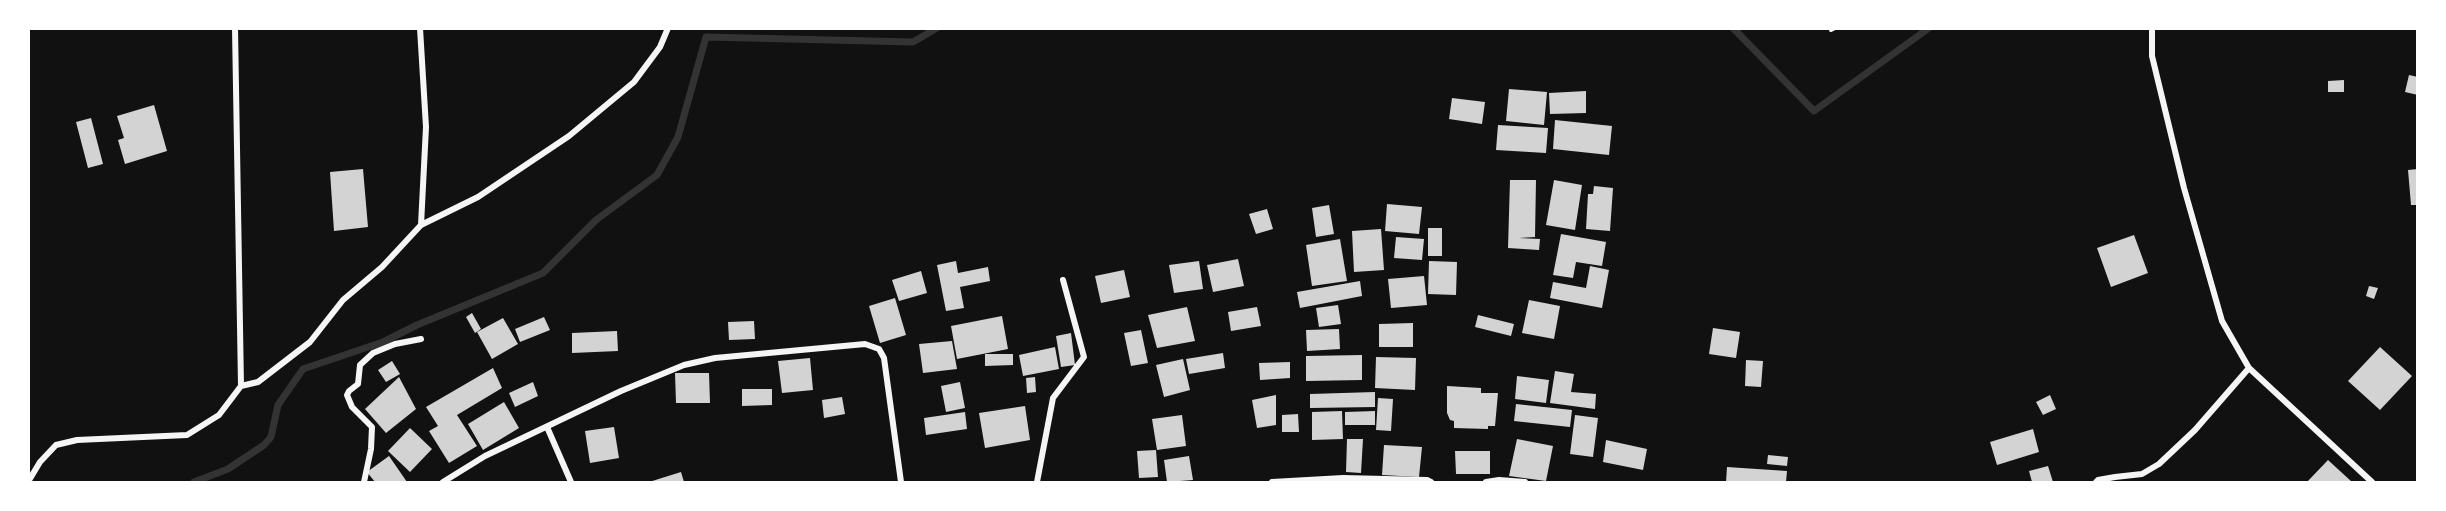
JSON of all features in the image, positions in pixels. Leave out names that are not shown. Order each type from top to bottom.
[{"type":"street","points":[[28,482],[40,462],[56,445],[77,440],[187,435],[219,415],[241,386],[235,28]]},
{"type":"street","points":[[420,28],[426,127],[421,225]]},
{"type":"street","points":[[241,386],[258,382],[310,342],[343,300],[382,267],[421,225],[478,197],[569,136],[634,82],[660,47],[668,28]]},
{"type":"street","points":[[2152,28],[2152,56],[2201,251],[2222,321],[2249,368],[2372,483]]},
{"type":"street","points":[[1037,483],[1053,398],[1084,357],[1063,280]]},
{"type":"street","points":[[364,483],[371,449],[372,427],[352,407],[348,399],[349,391],[358,384],[360,365],[373,353],[395,344],[421,339]]},
{"type":"street","points":[[443,483],[485,456],[621,391],[684,365],[715,358],[865,344],[879,349],[884,358],[901,483]]},
{"type":"street","points":[[2096,483],[2098,480],[2142,474],[2158,464],[2195,430],[2249,368]]},
{"type":"street","points":[[547,427],[571,483]]},
{"type":"street","points":[[1272,483],[1343,478],[1427,480],[1431,483]]},
{"type":"street","points":[[1486,483],[1499,480],[1525,483]]},
{"type":"building","points":[[2409,75],[2418,77],[2418,95],[2405,92]]},
{"type":"building","points":[[2344,80],[2344,92],[2328,92],[2328,81]]},
{"type":"building","points":[[1509,89],[1547,92],[1544,125],[1506,121]]},
{"type":"building","points":[[1586,91],[1586,113],[1550,114],[1549,93]]},
{"type":"building","points":[[1452,98],[1485,102],[1482,124],[1449,119]]},
{"type":"building","points":[[154,105],[167,151],[125,164],[118,140],[124,138],[117,116]]},
{"type":"building","points":[[91,118],[103,164],[88,168],[76,122]]},
{"type":"building","points":[[1555,120],[1612,126],[1609,155],[1553,149]]},
{"type":"building","points":[[1498,125],[1548,128],[1546,153],[1496,150]]},
{"type":"building","points":[[363,169],[368,227],[334,231],[330,172]]},
{"type":"building","points":[[2418,169],[2418,205],[2411,205],[2408,170]]},
{"type":"building","points":[[1510,180],[1536,180],[1535,237],[1519,238],[1540,239],[1539,250],[1508,248]]},
{"type":"building","points":[[1554,180],[1582,185],[1575,230],[1546,225]]},
{"type":"building","points":[[1594,186],[1613,188],[1610,231],[1586,229],[1588,194],[1593,194]]},
{"type":"building","points":[[1387,204],[1422,207],[1419,234],[1385,231]]},
{"type":"building","points":[[1329,205],[1334,234],[1316,237],[1312,208]]},
{"type":"building","points":[[1267,209],[1273,229],[1256,234],[1249,214]]},
{"type":"building","points":[[1428,228],[1442,228],[1442,256],[1428,256]]},
{"type":"building","points":[[1381,229],[1384,270],[1354,272],[1352,231]]},
{"type":"building","points":[[1561,234],[1606,242],[1602,266],[1576,262],[1573,278],[1553,275]]},
{"type":"building","points":[[2134,235],[2148,273],[2111,287],[2097,248]]},
{"type":"building","points":[[1396,237],[1424,239],[1422,260],[1394,258]]},
{"type":"building","points":[[1340,239],[1347,281],[1312,286],[1306,245]]},
{"type":"building","points":[[1238,259],[1244,286],[1213,292],[1207,265]]},
{"type":"building","points":[[956,261],[958,273],[988,267],[990,281],[960,287],[964,308],[946,311],[937,265]]},
{"type":"building","points":[[1199,261],[1203,289],[1174,293],[1169,265]]},
{"type":"building","points":[[1429,261],[1457,262],[1456,295],[1428,294]]},
{"type":"building","points":[[1590,266],[1609,270],[1602,308],[1550,298],[1553,282],[1586,288]]},
{"type":"building","points":[[1124,270],[1130,297],[1101,303],[1095,276]]},
{"type":"building","points":[[921,271],[927,293],[899,301],[892,280]]},
{"type":"building","points":[[1424,276],[1427,305],[1391,308],[1388,279]]},
{"type":"building","points":[[1360,281],[1362,296],[1300,308],[1297,292]]},
{"type":"building","points":[[2369,286],[2378,288],[2374,299],[2366,296]]},
{"type":"building","points":[[895,298],[906,335],[880,343],[869,306]]},
{"type":"building","points":[[1529,300],[1560,306],[1554,339],[1522,333]]},
{"type":"building","points":[[1338,305],[1341,324],[1319,327],[1316,308]]},
{"type":"building","points":[[1187,307],[1195,341],[1157,348],[1148,315]]},
{"type":"building","points":[[1257,307],[1261,326],[1231,331],[1228,312]]},
{"type":"building","points":[[472,313],[481,329],[475,333],[466,317]]},
{"type":"building","points":[[1478,315],[1514,324],[1511,336],[1475,327]]},
{"type":"building","points":[[1002,316],[1008,349],[957,359],[951,326]]},
{"type":"building","points":[[544,317],[550,330],[520,342],[515,329]]},
{"type":"building","points":[[503,318],[518,344],[492,359],[477,332]]},
{"type":"building","points":[[754,321],[755,339],[729,340],[728,322]]},
{"type":"building","points":[[1413,323],[1413,347],[1379,347],[1379,324]]},
{"type":"building","points":[[1713,328],[1740,332],[1736,358],[1709,354]]},
{"type":"building","points":[[1339,329],[1340,349],[1307,351],[1306,330]]},
{"type":"building","points":[[1141,330],[1148,363],[1131,366],[1124,333]]},
{"type":"building","points":[[617,331],[618,351],[572,353],[572,333]]},
{"type":"building","points":[[1071,333],[1075,365],[1061,367],[1056,336]]},
{"type":"building","points":[[952,341],[957,369],[923,373],[919,344]]},
{"type":"building","points":[[1055,347],[1059,369],[1023,376],[1019,355]]},
{"type":"building","points":[[2380,347],[2412,376],[2380,410],[2348,381]]},
{"type":"building","points":[[1223,353],[1225,368],[1189,374],[1186,359]]},
{"type":"building","points":[[985,354],[1013,354],[1013,365],[985,366]]},
{"type":"building","points":[[1362,355],[1362,380],[1306,381],[1306,356]]},
{"type":"building","points":[[1376,357],[1416,358],[1415,390],[1375,388]]},
{"type":"building","points":[[810,358],[813,390],[782,393],[778,361]]},
{"type":"building","points":[[1183,359],[1190,390],[1164,397],[1156,365]]},
{"type":"building","points":[[1746,360],[1763,361],[1761,387],[1745,386]]},
{"type":"building","points":[[392,361],[400,374],[386,382],[378,370]]},
{"type":"building","points":[[1290,362],[1290,378],[1260,380],[1259,363]]},
{"type":"building","points":[[493,368],[502,388],[457,415],[477,446],[449,463],[429,431],[438,426],[426,407]]},
{"type":"building","points":[[1555,371],[1574,374],[1571,392],[1596,394],[1595,409],[1550,403]]},
{"type":"building","points":[[675,373],[709,373],[710,403],[676,403]]},
{"type":"building","points":[[1517,376],[1549,380],[1546,403],[1515,399]]},
{"type":"building","points":[[399,377],[416,409],[386,433],[365,409]]},
{"type":"building","points":[[1035,377],[1036,392],[1027,393],[1026,378]]},
{"type":"building","points":[[533,382],[538,396],[515,407],[509,393]]},
{"type":"building","points":[[960,382],[965,408],[946,412],[941,386]]},
{"type":"building","points":[[1447,386],[1481,388],[1481,393],[1498,393],[1495,426],[1488,426],[1488,429],[1454,428],[1454,421],[1450,420],[1447,413]]},
{"type":"building","points":[[742,389],[772,389],[772,405],[742,406]]},
{"type":"building","points":[[1375,392],[1375,407],[1310,408],[1310,394]]},
{"type":"building","points":[[1276,395],[1276,425],[1257,428],[1252,400]]},
{"type":"building","points":[[2050,395],[2056,409],[2043,415],[2036,402]]},
{"type":"building","points":[[842,397],[845,414],[824,418],[822,400]]},
{"type":"building","points":[[1378,398],[1393,399],[1391,431],[1376,430]]},
{"type":"building","points":[[504,402],[519,428],[483,450],[468,424]]},
{"type":"building","points":[[1516,404],[1572,410],[1570,427],[1514,421]]},
{"type":"building","points":[[1025,406],[1030,440],[985,448],[979,413]]},
{"type":"building","points":[[1342,411],[1343,439],[1312,440],[1312,412]]},
{"type":"building","points":[[1375,411],[1375,425],[1345,425],[1345,412]]},
{"type":"building","points":[[965,412],[967,429],[926,435],[924,418]]},
{"type":"building","points":[[1298,414],[1299,432],[1282,432],[1282,415]]},
{"type":"building","points":[[1182,415],[1186,446],[1157,450],[1152,419]]},
{"type":"building","points":[[1575,415],[1598,418],[1593,457],[1570,454]]},
{"type":"building","points":[[614,427],[619,458],[590,463],[585,431]]},
{"type":"building","points":[[410,428],[432,449],[410,472],[388,451]]},
{"type":"building","points":[[2033,429],[2039,452],[1997,465],[1990,442]]},
{"type":"building","points":[[1347,439],[1363,439],[1361,473],[1346,472]]},
{"type":"building","points":[[1517,439],[1553,446],[1546,481],[1509,476]]},
{"type":"building","points":[[1606,440],[1647,449],[1643,470],[1603,462]]},
{"type":"building","points":[[1384,445],[1422,447],[1419,477],[1382,475]]},
{"type":"building","points":[[1156,450],[1158,477],[1139,478],[1137,451]]},
{"type":"building","points":[[1455,451],[1490,451],[1490,474],[1456,474]]},
{"type":"building","points":[[1768,455],[1788,457],[1787,466],[1767,464]]},
{"type":"building","points":[[389,456],[407,482],[375,482],[367,472]]},
{"type":"building","points":[[1189,456],[1193,480],[1167,482],[1164,460]]},
{"type":"building","points":[[2328,460],[2352,482],[2307,482]]},
{"type":"building","points":[[2048,466],[2053,482],[2032,482],[2029,471]]},
{"type":"building","points":[[1727,467],[1787,471],[1786,482],[1726,482]]},
{"type":"building","points":[[681,472],[684,482],[649,482]]},
{"type":"waterway","points":[[194,482],[228,469],[264,445],[271,437],[278,405],[303,369],[383,342],[417,325],[543,273],[596,220],[657,175],[678,137],[706,37],[913,42],[937,28]]},
{"type":"waterway","points":[[1733,28],[1814,111],[1929,28]]}]
